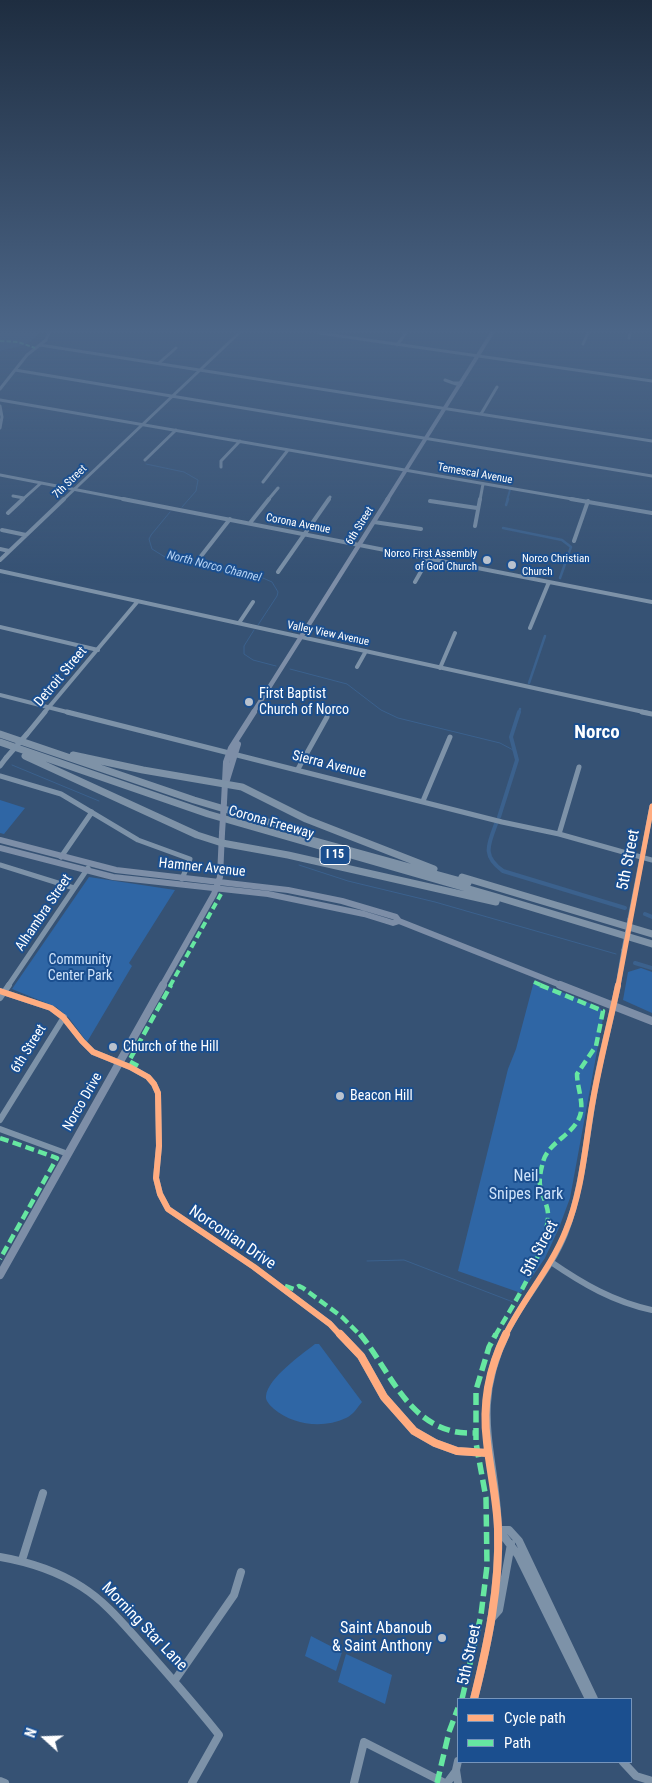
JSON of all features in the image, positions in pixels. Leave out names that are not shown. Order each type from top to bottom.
[{"type":"highway","name":"Corona Freeway","points":[[0,736],[265,822],[434,869],[652,934]]},
{"type":"highway","points":[[0,736],[241,820],[440,875],[652,939]]},
{"type":"highway","points":[[0,742],[208,814],[497,897],[652,944]]},
{"type":"highway","points":[[30,745],[136,769],[242,787],[306,819],[434,869]]},
{"type":"highway","name":"Corona Freeway","points":[[0,747],[249,831],[652,949]]},
{"type":"highway","points":[[20,754],[197,835],[222,843],[305,859],[496,902]]},
{"type":"main road","name":"6th Street","points":[[217,886],[226,783],[230,775],[231,753],[440,416]]},
{"type":"main road","name":"Hamner Avenue","points":[[0,840],[61,857],[120,878],[288,890],[366,908],[396,917],[399,921],[652,1021]]},
{"type":"main road","name":"Hamner Avenue","points":[[0,848],[88,867],[182,879],[268,894],[364,914],[393,923],[399,921]]},
{"type":"main road","name":"Norco Drive","points":[[0,1275],[217,886]]},
{"type":"main road","points":[[268,894],[271,892],[285,893],[288,890]]},
{"type":"street","name":"Temescal Avenue","points":[[97,416],[652,513]]},
{"type":"street","name":"7th Street","points":[[0,560],[151,416]]},
{"type":"street","points":[[295,416],[652,476]]},
{"type":"street","points":[[495,416],[652,441]]},
{"type":"street","points":[[145,460],[176,430]]},
{"type":"street","points":[[220,467],[221,461],[240,441]]},
{"type":"street","points":[[262,482],[288,450]]},
{"type":"street","name":"Corona Avenue","points":[[0,476],[652,602]]},
{"type":"street","points":[[8,513],[41,483]]},
{"type":"street","points":[[475,526],[482,484]]},
{"type":"street","points":[[250,523],[278,488]]},
{"type":"street","points":[[13,496],[24,498]]},
{"type":"street","points":[[278,572],[330,498]]},
{"type":"street","points":[[430,501],[478,508]]},
{"type":"street","points":[[574,541],[588,501]]},
{"type":"street","points":[[198,560],[230,520]]},
{"type":"street","points":[[374,522],[420,529]]},
{"type":"street","points":[[2,530],[26,535]]},
{"type":"street","points":[[0,549],[9,551]]},
{"type":"street","points":[[415,582],[428,559]]},
{"type":"street","name":"Valley View Avenue","points":[[0,571],[652,714]]},
{"type":"street","points":[[530,628],[548,582]]},
{"type":"street","name":"Detroit Street","points":[[0,766],[138,601]]},
{"type":"street","points":[[239,623],[253,602]]},
{"type":"street","points":[[0,627],[98,650]]},
{"type":"street","points":[[440,668],[455,633]]},
{"type":"street","points":[[357,668],[366,651]]},
{"type":"street","name":"Sierra Avenue","points":[[0,695],[502,822],[560,834],[652,860]]},
{"type":"street","points":[[298,769],[327,716]]},
{"type":"street","points":[[423,801],[450,737]]},
{"type":"street","points":[[560,834],[579,767]]},
{"type":"street","points":[[0,776],[60,794],[138,840],[190,860],[182,879]]},
{"type":"street","name":"5th Street","points":[[474,1698],[498,1569],[497,1511],[487,1453],[485,1407],[493,1366],[504,1337],[519,1310],[551,1262],[564,1237],[574,1207],[595,1089],[608,1037],[652,806]]},
{"type":"street","points":[[61,857],[92,812]]},
{"type":"street","points":[[0,865],[74,888]]},
{"type":"street","name":"Alhambra Street","points":[[0,998],[2,992],[88,867]]},
{"type":"street","points":[[2,992],[52,1008],[64,1018]]},
{"type":"street","name":"Norconian Drive","points":[[64,1018],[84,1045],[92,1052],[148,1077],[158,1093],[157,1112],[160,1152],[156,1182],[160,1197],[168,1209],[254,1267],[330,1324],[361,1356],[384,1397],[414,1431],[435,1443],[457,1451],[487,1453]]},
{"type":"street","name":"6th Street","points":[[0,1120],[64,1018]]},
{"type":"street","points":[[0,1129],[68,1154]]},
{"type":"street","points":[[551,1262],[611,1300],[633,1307],[652,1310]]},
{"type":"street","points":[[22,1560],[43,1493]]},
{"type":"street","points":[[498,1530],[511,1544],[588,1698]]},
{"type":"street","points":[[498,1530],[508,1530],[519,1541],[594,1698]]},
{"type":"street","points":[[490,1620],[499,1610],[511,1544]]},
{"type":"street","name":"Morning Star Lane","points":[[0,1558],[22,1560],[63,1577],[102,1602],[175,1680],[219,1735],[192,1783]]},
{"type":"street","points":[[175,1680],[234,1595],[241,1572]]},
{"type":"street","points":[[354,1783],[364,1742],[446,1783],[457,1766]]},
{"type":"street","points":[[624,1763],[636,1776],[652,1781]]},
{"type":"street","points":[[457,1766],[458,1783]]},
{"type":"street","points":[[0,1781],[5,1783]]},
{"type":"green space","points":[[0,800],[25,808],[4,834],[0,833]]},
{"type":"green space","name":"Community Center Park","points":[[89,877],[175,890],[129,963],[132,966],[87,1042],[69,1018],[56,1007],[12,989]]},
{"type":"green space","points":[[641,968],[652,972],[652,1013],[623,1000],[628,972]]},
{"type":"green space","name":"Neil Snipes Park","points":[[534,981],[599,1007],[604,1013],[570,1198],[545,1258],[521,1293],[458,1271],[508,1069],[516,1049]]},
{"type":"green space","points":[[315,1344],[319,1344],[362,1402],[346,1418],[328,1423],[308,1424],[290,1419],[274,1409],[266,1400],[266,1396],[268,1389],[279,1375]]},
{"type":"green space","points":[[311,1636],[342,1652],[336,1671],[305,1656]]},
{"type":"green space","points":[[346,1654],[392,1675],[385,1704],[338,1682]]},
{"type":"waterway","name":"North Norco Channel","points":[[146,464],[184,472],[198,480],[196,491],[182,507]]},
{"type":"waterway","points":[[507,500],[510,490]]},
{"type":"waterway","points":[[506,505],[508,499]]},
{"type":"waterway","name":"North Norco Channel","points":[[170,512],[149,539],[152,549],[165,557],[256,575],[272,582],[278,592],[277,596],[258,625]]},
{"type":"waterway","points":[[503,528],[562,540],[571,547],[560,578]]},
{"type":"waterway","name":"North Norco Channel","points":[[254,630],[244,646],[244,654],[253,660],[276,666]]},
{"type":"waterway","points":[[529,683],[545,636]]},
{"type":"waterway","name":"North Norco Channel","points":[[290,669],[347,684],[381,710],[398,718],[500,743],[515,751]]},
{"type":"waterway","points":[[519,713],[520,709]]},
{"type":"waterway","points":[[499,817],[517,760],[511,737],[519,712]]},
{"type":"waterway","points":[[12,765],[99,801]]},
{"type":"waterway","points":[[496,824],[489,844],[489,855],[496,866],[503,871],[625,908]]},
{"type":"waterway","points":[[299,865],[348,881],[435,902],[616,954]]},
{"type":"waterway","points":[[645,914],[652,917]]},
{"type":"waterway","points":[[635,963],[652,968]]},
{"type":"waterway","points":[[367,1261],[404,1260],[513,1302]]},
{"type":"marked path","points":[[138,1066],[129,1061],[221,894]]},
{"type":"marked path","points":[[462,1698],[481,1615],[487,1566],[486,1498],[476,1443],[476,1390],[489,1347],[529,1276],[539,1253],[548,1219],[548,1209],[540,1184],[543,1161],[548,1150],[571,1129],[581,1113],[577,1074],[596,1046],[603,1011],[534,982]]},
{"type":"marked path","points":[[0,1138],[57,1158],[0,1259]]},
{"type":"marked path","points":[[285,1286],[294,1289],[299,1286],[303,1288],[349,1323],[362,1337],[407,1402],[420,1415],[435,1426],[453,1432],[475,1433]]},
{"type":"marked path","points":[[437,1783],[449,1732],[457,1711]]},
{"type":"cycle path","points":[[474,1698],[492,1615],[498,1550],[497,1511],[485,1424],[488,1387],[496,1356],[509,1327],[560,1245],[575,1204],[596,1084],[620,977],[652,806]]},
{"type":"cycle path","points":[[0,991],[39,1003],[58,1012],[93,1052],[140,1072],[154,1084],[158,1093],[159,1153],[156,1178],[160,1194],[168,1209],[254,1267],[330,1324],[361,1356],[384,1397],[414,1431],[435,1443],[457,1451],[487,1453]]},
{"type":"place","name":"Norco First Assembly of God Church","points":[[487,560]]},
{"type":"place","name":"Norco Christian Church","points":[[512,565]]},
{"type":"place","name":"First Baptist Church of Norco","points":[[249,702]]},
{"type":"place","name":"Church of the Hill","points":[[113,1047]]},
{"type":"place","name":"Beacon Hill","points":[[340,1096]]},
{"type":"place","name":"Saint Abanoub & Saint Anthony","points":[[442,1638]]},
{"type":"district","name":"Norco","points":[[597,733]]}]
